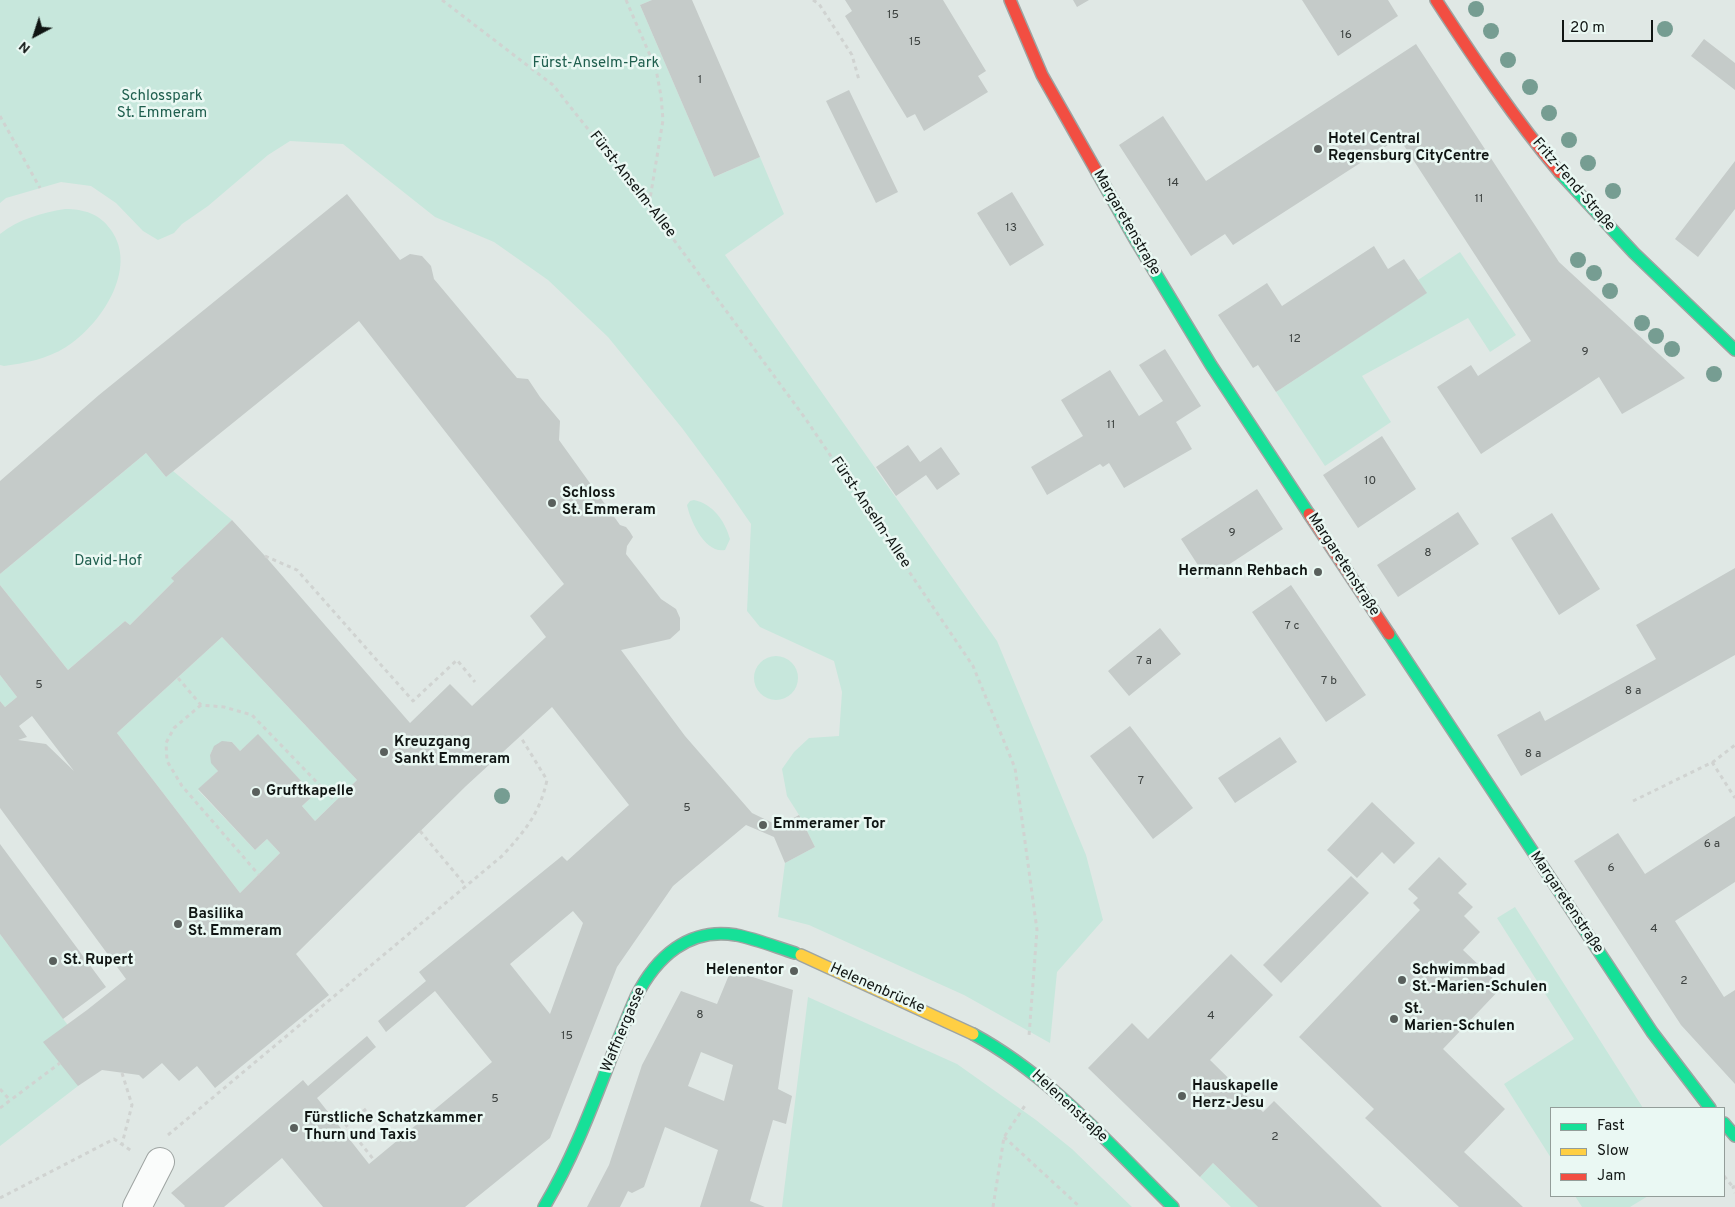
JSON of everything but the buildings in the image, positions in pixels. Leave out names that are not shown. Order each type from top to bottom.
[{"type":"street","name":"Margaretenstraße","points":[[1010,0],[1042,75],[1136,241],[1211,366],[1652,1032],[1709,1107]]},
{"type":"street","name":"Fritz-Fend-Straße","points":[[1436,0],[1497,92],[1539,148],[1608,226],[1682,302],[1735,350]]},
{"type":"street","name":"Waffnergasse","points":[[544,1207],[558,1185],[586,1124],[639,992],[653,969],[672,949],[700,936],[731,934],[798,954]]},
{"type":"street","name":"Helenenbrücke","points":[[798,954],[953,1024]]},
{"type":"street","name":"Helenenstraße","points":[[953,1024],[991,1044],[1027,1068],[1070,1105],[1172,1207]]},
{"type":"street","points":[[1725,1125],[1735,1136]]},
{"type":"street","points":[[137,1207],[155,1151]]},
{"type":"path","name":"Fürst-Anselm-Allee","points":[[442,0],[553,86],[649,206],[805,418],[973,666],[1015,768],[1037,930],[1026,1104],[1004,1137],[993,1207]]},
{"type":"path","points":[[626,0],[656,69],[661,96],[663,120],[649,206]]},
{"type":"path","points":[[814,0],[819,4],[852,55],[859,80]]},
{"type":"path","points":[[0,116],[40,188]]},
{"type":"path","points":[[265,556],[297,570],[413,701],[457,660],[475,682]]},
{"type":"path","points":[[178,678],[201,705],[224,707],[252,715],[335,801]]},
{"type":"path","points":[[201,705],[174,728],[166,743],[167,760],[182,786],[258,875]]},
{"type":"path","points":[[0,1198],[114,1139],[132,1152],[155,1151],[502,856],[522,834],[542,801],[548,780],[520,736]]},
{"type":"path","points":[[1633,801],[1712,762],[1735,745]]},
{"type":"path","points":[[1712,762],[1735,798]]},
{"type":"path","points":[[420,831],[466,886]]},
{"type":"path","points":[[0,1108],[60,1063]]},
{"type":"path","points":[[122,1073],[132,1105],[122,1144]]},
{"type":"path","points":[[0,1089],[10,1100]]},
{"type":"path","points":[[366,1109],[346,1125],[374,1160]]},
{"type":"path","points":[[1004,1137],[1080,1207]]},
{"type":"path","points":[[1725,1177],[1734,1186],[1735,1193]]},
{"type":"green space","name":"Schlosspark St. Emmeram","points":[[0,0],[652,0],[640,5],[714,177],[760,157],[784,214],[725,255],[997,641],[1086,855],[1103,920],[1057,972],[1050,1043],[964,995],[809,925],[778,917],[785,863],[815,847],[787,796],[782,769],[794,752],[809,738],[839,736],[842,692],[834,661],[760,627],[747,611],[751,524],[682,428],[608,337],[548,280],[494,242],[435,217],[343,144],[290,141],[268,155],[208,206],[182,224],[174,233],[158,240],[143,231],[116,203],[91,186],[61,182],[6,198],[0,203]]},
{"type":"green space","points":[[65,209],[91,213],[102,220],[111,230],[118,245],[121,262],[118,279],[112,295],[103,311],[91,325],[79,338],[66,347],[36,360],[4,366],[0,365],[0,234],[15,224],[31,217]]},
{"type":"green space","points":[[1460,252],[1516,335],[1490,352],[1468,318],[1362,376],[1391,422],[1325,466],[1276,392],[1426,293],[1418,280]]},
{"type":"green space","name":"David-Hof","points":[[146,453],[166,477],[173,471],[232,520],[172,577],[174,581],[130,625],[125,621],[68,670],[0,585],[0,574]]},
{"type":"green space","points":[[694,500],[712,509],[725,526],[730,539],[725,550],[711,547],[695,527],[687,505],[690,501]]},
{"type":"green space","points":[[222,637],[357,780],[315,821],[302,806],[314,795],[258,735],[240,751],[232,742],[224,742],[216,746],[210,755],[218,771],[198,790],[255,850],[267,839],[280,853],[240,893],[117,733]]},
{"type":"green space","points":[[772,656],[780,656],[792,662],[798,678],[792,694],[780,700],[772,700],[760,694],[754,682],[754,674],[760,662]]},
{"type":"green space","points":[[0,675],[17,697],[5,707],[0,701]]},
{"type":"green space","points":[[1515,907],[1642,1107],[1550,1107],[1550,1156],[1504,1084],[1574,1039],[1497,918]]},
{"type":"green space","points":[[0,934],[67,1024],[78,1086],[0,1146]]},
{"type":"green space","points":[[808,997],[957,1064],[1036,1120],[1072,1149],[1132,1207],[782,1207]]},
{"type":"green space","points":[[1213,1163],[1258,1207],[1231,1207],[1200,1177]]},
{"type":"green space","points":[[1576,1197],[1646,1197],[1630,1207],[1582,1207]]},
{"type":"traffic: fast","points":[[1097,172],[1136,241],[1211,365],[1309,514]]},
{"type":"traffic: fast","points":[[1560,173],[1634,253],[1735,350]]},
{"type":"traffic: fast","points":[[1389,634],[1652,1032],[1709,1107]]},
{"type":"traffic: fast","points":[[544,1207],[583,1130],[636,997],[653,969],[676,948],[689,941],[703,936],[719,934],[736,935],[795,953]]},
{"type":"traffic: fast","points":[[973,1034],[1001,1051],[1054,1091],[1079,1113],[1173,1207]]},
{"type":"traffic: fast","points":[[1725,1124],[1735,1136]]},
{"type":"traffic: slow","points":[[801,955],[973,1034]]},
{"type":"traffic: jam","points":[[1010,0],[1042,75],[1097,172]]},
{"type":"traffic: jam","points":[[1436,0],[1495,88],[1560,173]]},
{"type":"traffic: jam","points":[[1309,514],[1389,634]]},
{"type":"place","name":"Hotel Central Regensburg CityCentre","points":[[1318,149]]},
{"type":"place","name":"Schloss St. Emmeram","points":[[552,503]]},
{"type":"place","name":"Hermann Rehbach","points":[[1318,572]]},
{"type":"place","name":"Kreuzgang Sankt Emmeram","points":[[384,752]]},
{"type":"place","name":"Gruftkapelle","points":[[256,792]]},
{"type":"place","name":"Emmeramer Tor","points":[[763,825]]},
{"type":"place","name":"Basilika St. Emmeram","points":[[178,924]]},
{"type":"place","name":"St. Rupert","points":[[53,961]]},
{"type":"place","name":"Helenentor","points":[[794,971]]},
{"type":"place","name":"Schwimmbad St.-Marien-Schulen","points":[[1402,980]]},
{"type":"place","name":"St. Marien-Schulen","points":[[1394,1019]]},
{"type":"place","name":"Hauskapelle Herz-Jesu","points":[[1182,1096]]},
{"type":"place","name":"Fürstliche Schatzkammer Thurn und Taxis","points":[[294,1128]]},
{"type":"park label","name":"Fürst-Anselm-Park","points":[[596,64]]}]
